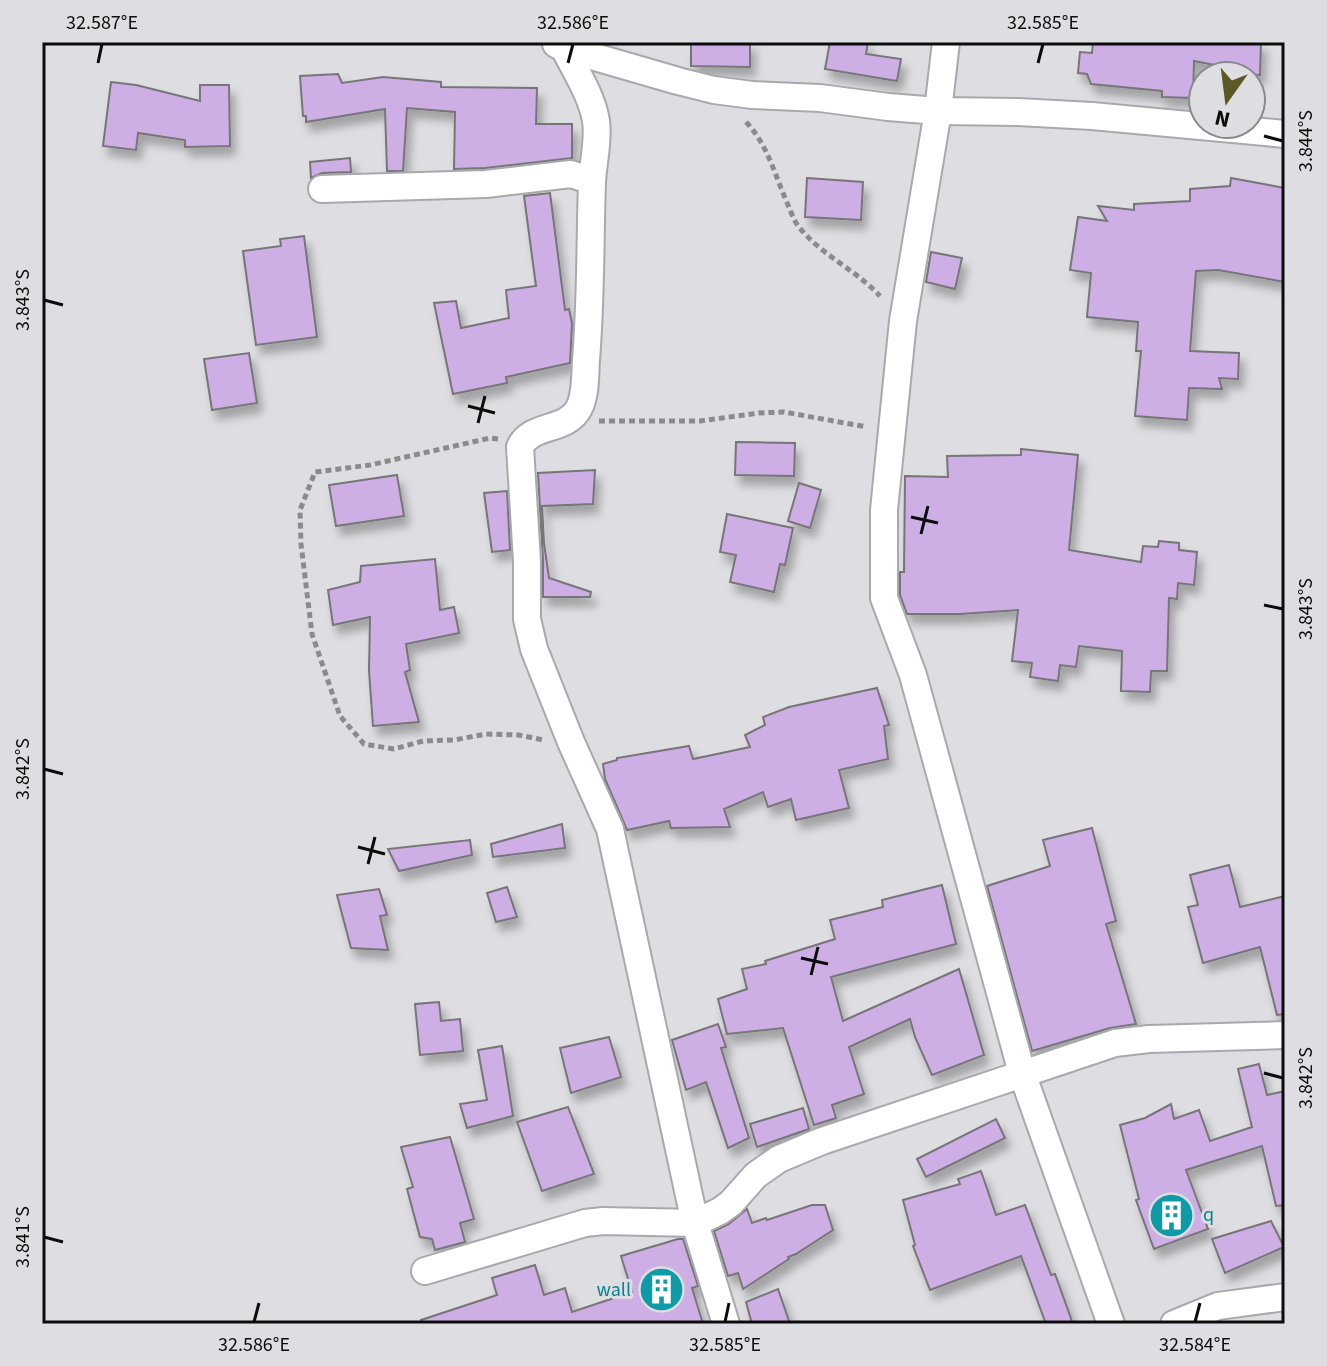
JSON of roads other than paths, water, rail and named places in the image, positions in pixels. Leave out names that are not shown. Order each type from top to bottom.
[{"type":"street","points":[[946,42],[938,111],[903,321],[884,510],[884,598],[913,675],[1022,1073],[1111,1324]]},
{"type":"street","points":[[558,45],[714,90],[752,95],[820,98],[938,111],[1092,116],[1285,134]]},
{"type":"street","points":[[558,45],[596,117],[589,302],[580,407],[562,424],[529,435],[520,447],[527,619],[537,659],[610,829],[695,1223],[726,1324]]},
{"type":"street","points":[[322,189],[486,184],[571,174],[592,181]]},
{"type":"street","points":[[425,1271],[585,1223],[695,1223],[731,1203],[756,1175],[779,1159],[822,1141],[1115,1043],[1285,1035]]},
{"type":"street","points":[[1174,1324],[1218,1306],[1285,1297]]},
{"type":"place","name":"q","points":[[1172,1215]]},
{"type":"place","name":"wall","points":[[662,1290]]}]
